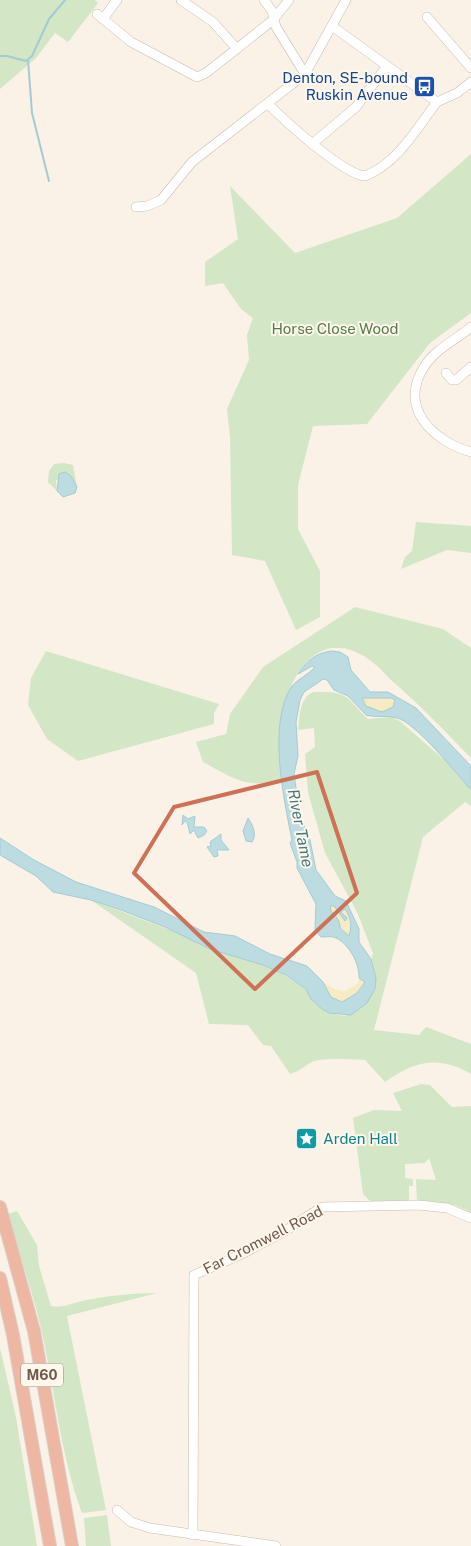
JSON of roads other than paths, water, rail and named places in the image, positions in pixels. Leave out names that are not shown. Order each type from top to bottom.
[{"type":"highway","name":"M60","points":[[0,1207],[34,1331],[72,1546]]},
{"type":"highway","name":"M60","points":[[0,1278],[13,1336],[50,1546]]},
{"type":"street","points":[[117,0],[100,16],[131,42],[197,77],[206,74],[273,20],[289,0]]},
{"type":"street","points":[[181,0],[213,22],[237,49]]},
{"type":"street","points":[[264,0],[272,11],[273,20],[305,74]]},
{"type":"street","points":[[136,207],[147,206],[161,200],[192,162],[305,74],[346,0]]},
{"type":"street","points":[[426,17],[471,68]]},
{"type":"street","points":[[332,26],[437,102]]},
{"type":"street","points":[[312,144],[356,107],[387,66]]},
{"type":"street","points":[[268,104],[312,144],[354,172],[365,176],[377,169],[411,139],[437,102],[457,92],[471,82]]},
{"type":"street","points":[[470,330],[437,352],[424,368],[416,391],[419,418],[436,436],[471,452]]},
{"type":"street","points":[[446,374],[452,380],[456,380],[471,367]]},
{"type":"street","name":"Far Cromwell Road","points":[[193,1535],[194,1275],[242,1254],[285,1231],[322,1207],[419,1205],[447,1208],[471,1218]]},
{"type":"street","points":[[117,1510],[131,1522],[150,1528],[276,1546]]},
{"type":"water","points":[[65,472],[71,476],[77,487],[75,493],[63,497],[57,491],[59,474]]},
{"type":"water","name":"River Tame","points":[[325,652],[340,652],[348,657],[351,670],[370,692],[388,692],[416,708],[471,766],[471,790],[425,738],[405,722],[397,718],[366,715],[348,696],[334,690],[327,680],[323,679],[304,692],[300,700],[296,722],[298,756],[294,774],[300,816],[310,840],[316,870],[335,896],[346,901],[359,929],[359,942],[371,959],[376,978],[375,989],[367,1003],[351,1015],[329,1013],[311,999],[306,989],[286,975],[263,965],[210,949],[165,927],[121,910],[91,900],[53,892],[36,876],[0,855],[0,838],[34,860],[76,882],[154,907],[204,932],[235,936],[270,954],[307,966],[323,982],[331,997],[342,1002],[357,993],[365,982],[359,978],[355,960],[348,948],[338,939],[321,937],[315,930],[316,904],[297,868],[297,862],[290,843],[292,840],[280,762],[280,720],[284,702],[292,686],[315,667],[312,666],[298,674],[305,665],[312,658]],"holes":[[[362,698],[391,698],[395,700],[393,707],[382,712],[366,706]],[[330,906],[334,906],[345,921],[347,918],[341,912],[345,909],[349,915],[349,936],[340,928],[339,921],[331,911]]]},
{"type":"water","points":[[183,815],[188,819],[195,816],[194,827],[204,827],[207,831],[204,835],[198,838],[194,830],[190,834],[187,822],[185,821],[182,825]]},
{"type":"water","points":[[248,818],[254,830],[252,842],[246,841],[243,831]]},
{"type":"water","points":[[221,834],[221,840],[229,850],[217,850],[218,856],[214,857],[207,847],[211,846],[210,842]]},
{"type":"waterway","points":[[0,56],[26,61],[32,56],[49,19],[65,0]]},
{"type":"waterway","points":[[28,60],[32,113],[49,181]]},
{"type":"place","name":"Denton, SE-bound Ruskin Avenue","points":[[424,87]]},
{"type":"place","name":"Arden Hall","points":[[307,1139]]},
{"type":"park label","name":"Horse Close Wood","points":[[335,329]]}]
